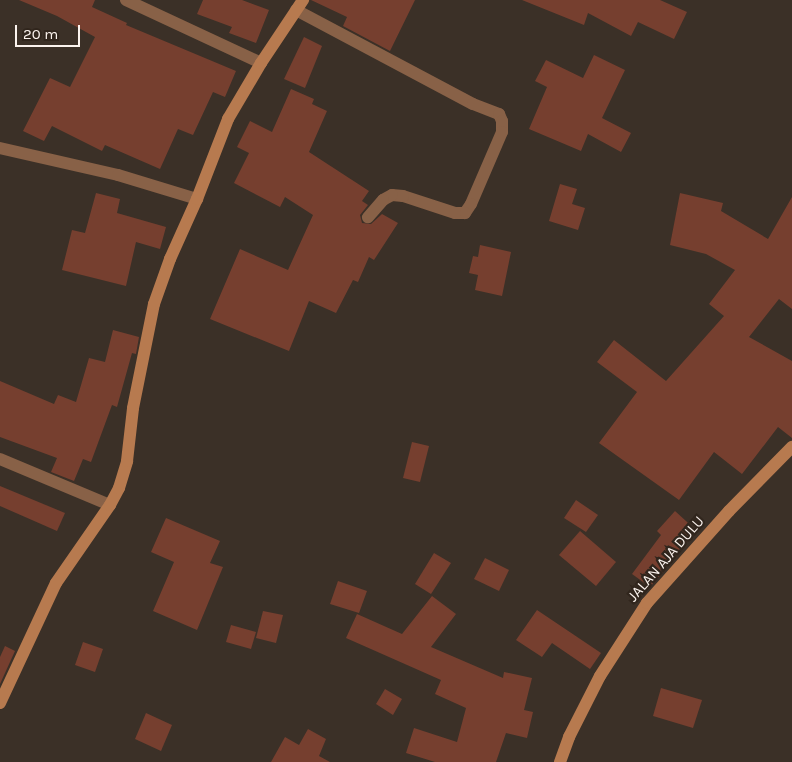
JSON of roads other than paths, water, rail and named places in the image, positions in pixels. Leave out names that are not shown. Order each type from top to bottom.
[{"type":"street","points":[[126,0],[261,63]]},
{"type":"street","points":[[0,703],[56,583],[110,505],[127,461],[133,408],[154,304],[170,259],[197,199],[228,119],[261,63],[299,5],[472,104],[499,114],[502,121],[502,132],[471,204],[465,212],[455,213],[403,196],[392,195],[383,200],[368,217]]},
{"type":"street","points":[[0,148],[118,175],[197,199]]},
{"type":"street","name":"JALAN AJA DULU","points":[[560,762],[569,737],[600,676],[647,603],[729,511],[792,447]]},
{"type":"street","points":[[0,459],[110,505]]}]
